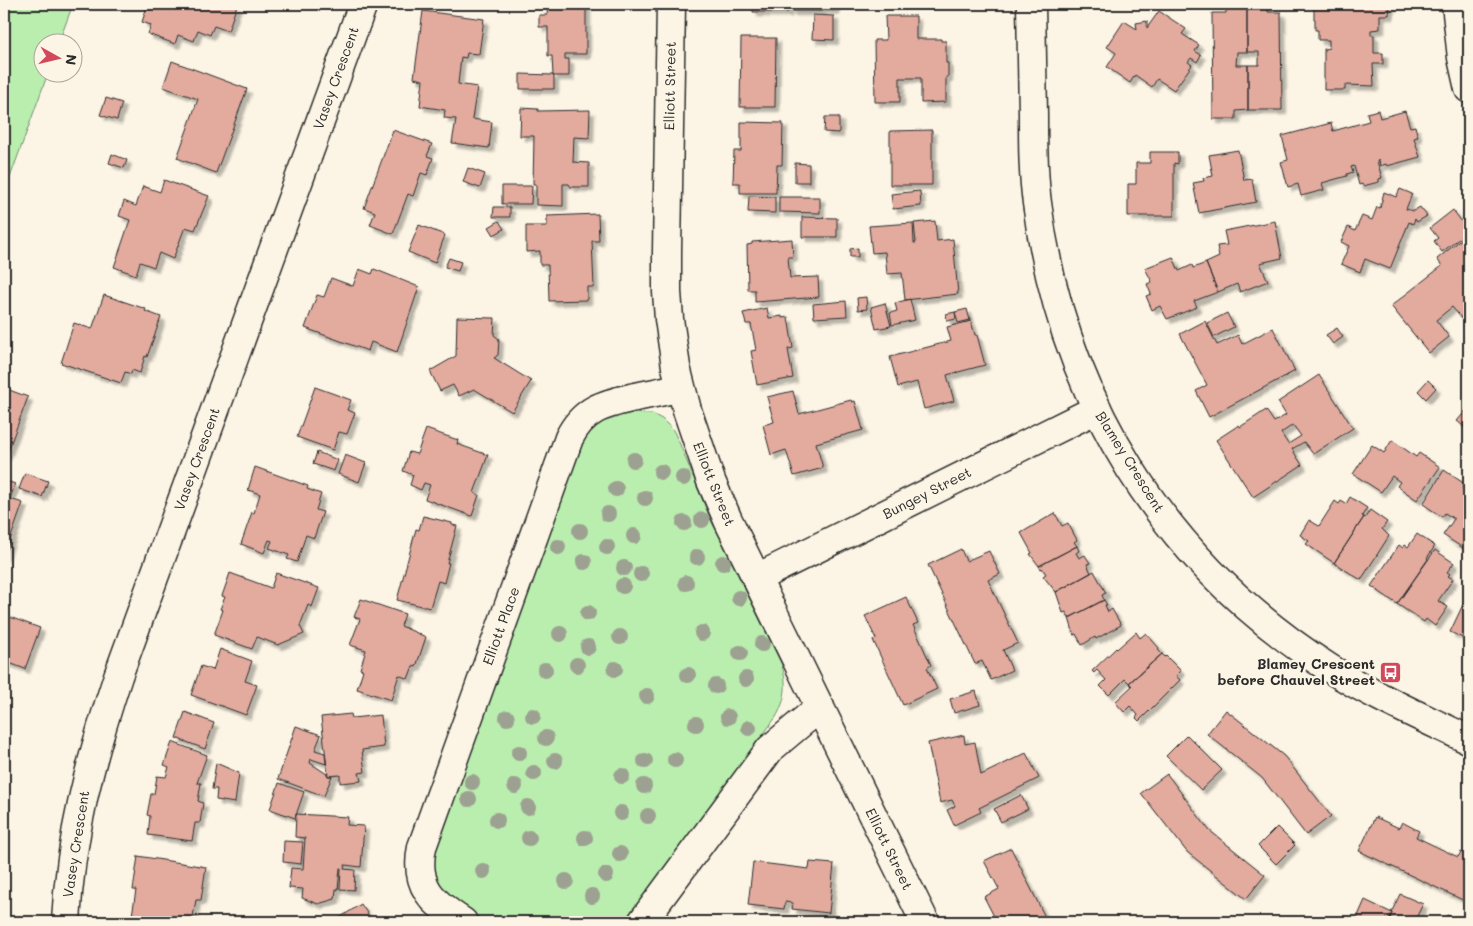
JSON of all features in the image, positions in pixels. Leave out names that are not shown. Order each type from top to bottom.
[{"type":"street","name":"Vasey Crescent","points":[[66,922],[68,886],[75,831],[100,730],[363,4]]},
{"type":"street","name":"Elliott Street","points":[[671,4],[667,292],[681,387],[694,434],[728,520],[925,922]]},
{"type":"street","name":"Blamey Crescent","points":[[1031,4],[1033,157],[1036,202],[1050,277],[1077,364],[1097,409],[1129,466],[1161,513],[1203,564],[1241,601],[1296,645],[1344,678],[1469,740]]},
{"type":"street","points":[[1456,4],[1461,51],[1469,89]]},
{"type":"street","name":"Elliott Place","points":[[464,922],[438,904],[426,889],[420,872],[420,854],[562,454],[575,426],[594,410],[611,402],[681,387]]},
{"type":"street","name":"Bungey Street","points":[[757,578],[1097,409]]},
{"type":"street","points":[[642,922],[770,748],[820,707]]},
{"type":"green space","points":[[4,4],[73,4],[63,32],[32,32],[32,82],[45,82],[4,194]]},
{"type":"green space","points":[[620,413],[652,414],[662,419],[673,430],[709,516],[781,663],[785,677],[784,698],[776,717],[625,922],[486,922],[445,895],[435,877],[432,856],[580,442],[593,425]]},
{"type":"building","points":[[148,4],[237,5],[228,31],[214,26],[210,35],[198,30],[194,41],[178,35],[175,44],[148,34],[151,25],[142,22]]},
{"type":"building","points":[[548,4],[586,4],[586,54],[565,54],[565,59],[569,59],[569,76],[553,76],[552,56],[548,56],[548,27],[539,27],[539,15],[547,15]]},
{"type":"building","points":[[753,4],[788,4],[788,12],[753,12]]},
{"type":"building","points":[[790,4],[822,4],[822,11],[790,11]]},
{"type":"building","points":[[823,4],[836,4],[835,10],[822,9]]},
{"type":"building","points":[[1226,4],[1247,4],[1247,52],[1237,52],[1236,65],[1248,65],[1248,110],[1236,111],[1236,119],[1213,119],[1212,13],[1226,13]]},
{"type":"building","points":[[1247,4],[1268,4],[1268,12],[1281,12],[1282,110],[1248,110],[1248,65],[1259,65],[1259,52],[1247,52]]},
{"type":"building","points":[[1314,4],[1390,4],[1389,15],[1380,15],[1380,29],[1371,30],[1371,35],[1374,35],[1374,53],[1383,53],[1383,64],[1373,64],[1374,86],[1345,85],[1345,90],[1324,90],[1324,49],[1329,48],[1329,40],[1318,40],[1318,30],[1315,30]]},
{"type":"building","points":[[423,11],[484,19],[479,54],[467,53],[466,58],[461,57],[458,84],[477,87],[472,119],[492,122],[489,148],[452,143],[456,119],[444,118],[445,110],[420,106],[423,80],[414,78]]},
{"type":"building","points":[[1159,11],[1186,29],[1182,34],[1199,45],[1195,51],[1201,55],[1197,62],[1191,58],[1188,62],[1192,65],[1174,90],[1157,79],[1152,87],[1135,75],[1130,83],[1107,67],[1116,53],[1107,47],[1124,21],[1137,29],[1136,23],[1147,21],[1147,28]]},
{"type":"building","points":[[813,15],[834,16],[834,40],[812,39]]},
{"type":"building","points":[[885,16],[916,16],[916,39],[941,39],[941,41],[946,41],[948,77],[946,77],[946,102],[921,103],[921,78],[900,78],[900,102],[875,102],[874,40],[886,40]]},
{"type":"building","points":[[741,38],[776,38],[775,107],[740,107]]},
{"type":"building","points":[[172,61],[247,89],[216,173],[177,158],[198,99],[163,87]]},
{"type":"building","points":[[520,74],[553,75],[554,89],[520,89]]},
{"type":"building","points":[[106,98],[122,103],[117,120],[100,115]]},
{"type":"building","points":[[521,108],[538,109],[538,111],[590,110],[589,138],[574,137],[573,162],[589,163],[589,187],[571,187],[569,184],[563,184],[563,206],[536,205],[536,184],[533,184],[534,136],[520,136]]},
{"type":"building","points":[[1378,110],[1380,118],[1405,111],[1410,127],[1415,126],[1418,137],[1414,138],[1420,157],[1387,166],[1386,164],[1380,166],[1379,160],[1377,161],[1382,178],[1379,179],[1379,182],[1363,186],[1362,184],[1359,185],[1354,166],[1351,167],[1353,172],[1347,174],[1347,176],[1322,183],[1324,190],[1301,196],[1298,184],[1288,187],[1281,162],[1288,160],[1282,136],[1331,123],[1333,131],[1369,121],[1367,113]]},
{"type":"building","points":[[825,117],[839,117],[839,133],[824,132]]},
{"type":"building","points":[[741,122],[783,123],[782,165],[777,165],[776,193],[740,193],[740,183],[733,183],[734,151],[741,151]]},
{"type":"building","points":[[393,130],[432,144],[427,156],[433,158],[427,175],[421,173],[413,196],[408,194],[393,234],[370,225],[375,212],[364,208]]},
{"type":"building","points":[[932,130],[932,185],[890,185],[890,131]]},
{"type":"building","points":[[1238,150],[1244,180],[1252,179],[1256,202],[1199,213],[1193,183],[1204,181],[1203,178],[1213,176],[1209,155]]},
{"type":"building","points":[[1150,152],[1178,152],[1178,164],[1174,163],[1174,216],[1128,216],[1128,184],[1136,184],[1136,163],[1150,163]]},
{"type":"building","points":[[112,154],[127,160],[124,168],[109,163]]},
{"type":"building","points":[[795,163],[809,164],[809,182],[795,182]]},
{"type":"building","points":[[468,168],[485,174],[480,188],[463,182]]},
{"type":"building","points":[[164,180],[209,196],[195,230],[185,227],[173,259],[159,253],[154,267],[140,262],[136,275],[114,267],[130,220],[119,216],[124,201],[136,206],[143,186],[160,192]]},
{"type":"building","points":[[502,186],[532,186],[531,204],[502,204]]},
{"type":"building","points":[[1400,189],[1412,194],[1406,209],[1413,211],[1420,207],[1427,216],[1417,222],[1415,219],[1413,224],[1409,222],[1390,269],[1365,259],[1360,272],[1341,264],[1349,246],[1341,242],[1348,227],[1355,231],[1362,216],[1372,220],[1377,207],[1380,208],[1384,192],[1396,197]]},
{"type":"building","points":[[920,191],[921,206],[893,209],[891,194]]},
{"type":"building","points":[[749,196],[775,197],[775,213],[748,212]]},
{"type":"building","points":[[779,197],[820,197],[820,213],[779,212]]},
{"type":"building","points":[[494,207],[510,207],[510,217],[493,217]]},
{"type":"building","points":[[1453,210],[1469,231],[1442,252],[1434,241],[1438,238],[1430,228]]},
{"type":"building","points":[[598,214],[599,241],[592,241],[594,287],[587,287],[587,300],[549,301],[548,265],[540,265],[540,251],[526,252],[526,226],[547,226],[547,216]]},
{"type":"building","points":[[802,217],[837,218],[837,237],[802,237]]},
{"type":"building","points":[[499,221],[504,229],[494,235],[489,227]]},
{"type":"building","points":[[935,221],[937,241],[953,239],[958,294],[905,300],[902,273],[887,274],[885,252],[872,253],[869,226],[913,223],[914,243],[916,243],[914,223]]},
{"type":"building","points":[[1275,221],[1282,258],[1260,263],[1268,281],[1240,292],[1237,284],[1218,292],[1206,263],[1219,257],[1217,246],[1227,245],[1224,231]]},
{"type":"building","points":[[419,225],[445,235],[435,263],[408,252]]},
{"type":"building","points":[[1468,234],[1469,327],[1452,307],[1436,320],[1449,337],[1429,353],[1391,306],[1442,266],[1437,259]]},
{"type":"building","points":[[792,239],[793,257],[788,257],[790,278],[818,277],[819,297],[755,302],[755,290],[748,290],[747,245],[752,244],[752,242]]},
{"type":"building","points":[[858,248],[858,257],[850,257],[850,249]]},
{"type":"building","points":[[1173,257],[1179,271],[1192,265],[1193,268],[1206,263],[1218,292],[1194,301],[1197,307],[1167,319],[1160,306],[1152,310],[1146,296],[1151,294],[1147,284],[1152,282],[1145,268]]},
{"type":"building","points":[[449,258],[461,262],[458,271],[445,267]]},
{"type":"building","points":[[359,269],[372,274],[374,269],[419,287],[397,352],[371,342],[368,351],[305,328],[317,295],[324,297],[331,278],[353,286]]},
{"type":"building","points":[[104,295],[146,309],[145,311],[161,317],[140,373],[132,370],[131,374],[125,372],[121,383],[61,363],[74,323],[92,329]]},
{"type":"building","points":[[866,297],[867,309],[858,310],[857,298]]},
{"type":"building","points":[[910,299],[915,320],[892,325],[890,313],[897,311],[895,303]]},
{"type":"building","points":[[846,301],[847,316],[814,318],[813,304]]},
{"type":"building","points":[[885,303],[891,326],[876,329],[871,307]]},
{"type":"building","points":[[767,308],[769,318],[788,317],[793,348],[788,349],[793,378],[757,385],[751,351],[756,350],[751,324],[746,324],[743,313]]},
{"type":"building","points":[[967,309],[970,320],[958,323],[955,312]]},
{"type":"building","points":[[955,312],[956,319],[947,321],[946,314]]},
{"type":"building","points":[[1227,313],[1234,327],[1214,337],[1207,323]]},
{"type":"building","points":[[457,317],[495,318],[494,335],[499,339],[498,355],[494,358],[531,381],[512,412],[474,389],[459,396],[453,385],[440,391],[430,371],[456,356]]},
{"type":"building","points":[[971,321],[985,365],[947,375],[954,401],[924,409],[917,382],[898,387],[890,357],[951,341],[947,327]]},
{"type":"building","points":[[1205,321],[1217,345],[1238,335],[1242,344],[1273,328],[1295,371],[1209,417],[1196,391],[1207,385],[1180,334]]},
{"type":"building","points":[[1337,328],[1343,337],[1333,344],[1326,335]]},
{"type":"building","points":[[1319,375],[1353,428],[1313,454],[1304,442],[1292,449],[1302,465],[1253,497],[1216,440],[1266,410],[1274,422],[1286,415],[1278,402]],"holes":[[[1293,425],[1301,436],[1288,444],[1281,433]]]},
{"type":"building","points":[[1428,380],[1436,388],[1426,399],[1418,391]]},
{"type":"building","points":[[315,387],[351,400],[347,410],[355,413],[347,434],[339,432],[333,450],[297,437]]},
{"type":"building","points":[[4,388],[28,397],[6,456],[4,455]]},
{"type":"building","points":[[793,391],[799,414],[851,400],[852,402],[855,401],[863,430],[816,443],[823,468],[794,476],[786,450],[771,455],[763,425],[774,422],[767,397]]},
{"type":"building","points":[[1469,407],[1469,431],[1457,421]]},
{"type":"building","points":[[426,429],[458,440],[457,444],[488,455],[474,493],[479,495],[472,516],[425,499],[430,485],[424,483],[421,490],[410,485],[413,475],[403,471],[409,452],[417,454]]},
{"type":"building","points":[[1392,440],[1416,457],[1419,453],[1440,467],[1417,500],[1397,486],[1400,482],[1392,476],[1381,492],[1353,474],[1372,445],[1384,453]]},
{"type":"building","points":[[317,452],[338,460],[334,471],[313,464]]},
{"type":"building","points":[[345,455],[366,463],[359,482],[338,474]]},
{"type":"building","points":[[255,467],[308,486],[307,489],[321,494],[316,510],[323,512],[314,538],[306,535],[297,562],[287,559],[289,555],[269,548],[272,541],[269,540],[264,553],[241,544],[260,494],[248,490]]},
{"type":"building","points":[[1444,470],[1465,484],[1462,488],[1469,492],[1469,552],[1443,535],[1454,519],[1445,513],[1442,517],[1423,504]]},
{"type":"building","points":[[25,473],[48,481],[42,497],[19,489]]},
{"type":"building","points":[[4,480],[15,484],[10,499],[23,503],[4,557]]},
{"type":"building","points":[[1350,497],[1367,508],[1362,516],[1364,517],[1334,563],[1306,544],[1309,541],[1300,535],[1309,520],[1319,526],[1335,501],[1339,504],[1341,501],[1346,504]]},
{"type":"building","points":[[1370,510],[1387,522],[1382,529],[1389,536],[1361,580],[1334,563]]},
{"type":"building","points":[[1055,513],[1062,526],[1068,523],[1077,540],[1074,542],[1077,546],[1039,566],[1030,554],[1032,553],[1021,533]]},
{"type":"building","points":[[423,516],[457,526],[447,563],[449,563],[444,583],[438,581],[430,608],[397,600],[416,529],[419,530]]},
{"type":"building","points":[[1417,534],[1435,546],[1397,604],[1371,586],[1399,545],[1403,548],[1405,545],[1408,547]]},
{"type":"building","points":[[1077,546],[1079,551],[1076,553],[1079,558],[1085,555],[1090,563],[1087,564],[1091,573],[1056,592],[1043,576],[1046,574],[1039,566]]},
{"type":"building","points":[[961,549],[966,561],[989,551],[1000,574],[988,580],[1018,643],[1003,650],[1012,670],[991,680],[982,661],[975,664],[928,565]]},
{"type":"building","points":[[1435,550],[1454,563],[1447,572],[1450,574],[1448,576],[1453,579],[1438,601],[1448,607],[1435,626],[1426,619],[1424,622],[1397,604]]},
{"type":"building","points":[[1094,571],[1106,593],[1102,595],[1104,600],[1069,618],[1066,612],[1063,613],[1056,592]]},
{"type":"building","points":[[230,573],[271,588],[276,573],[319,588],[312,607],[308,605],[300,626],[304,634],[278,645],[257,637],[252,649],[214,635],[223,610],[220,609],[225,597],[222,596]]},
{"type":"building","points":[[1469,592],[1469,641],[1450,632]]},
{"type":"building","points":[[906,597],[918,623],[913,625],[931,665],[927,668],[937,689],[903,705],[873,640],[876,639],[865,616]]},
{"type":"building","points":[[361,599],[405,614],[401,626],[426,637],[416,667],[413,666],[408,679],[399,675],[391,700],[357,689],[363,670],[360,669],[366,650],[350,645],[360,619],[354,617]]},
{"type":"building","points":[[1104,600],[1108,612],[1112,609],[1121,625],[1082,645],[1076,634],[1074,635],[1069,618]]},
{"type":"building","points":[[4,615],[40,628],[25,669],[4,661]]},
{"type":"building","points":[[1136,632],[1140,638],[1146,633],[1162,654],[1129,683],[1125,679],[1109,695],[1100,686],[1106,680],[1097,670],[1094,673],[1092,671]]},
{"type":"building","points":[[220,649],[252,661],[245,681],[257,685],[246,715],[191,695],[201,666],[213,670]]},
{"type":"building","points":[[1162,654],[1181,671],[1176,676],[1180,680],[1139,721],[1136,718],[1138,715],[1130,706],[1124,712],[1115,702],[1132,686],[1129,683]]},
{"type":"building","points":[[976,691],[980,705],[954,713],[950,699]]},
{"type":"building","points":[[1226,710],[1284,756],[1331,816],[1306,835],[1262,778],[1207,734]]},
{"type":"building","points":[[185,712],[214,723],[205,749],[176,738]]},
{"type":"building","points":[[351,714],[352,718],[381,715],[384,747],[362,750],[365,772],[359,773],[361,781],[340,783],[340,775],[328,776],[321,717]]},
{"type":"building","points":[[296,726],[321,735],[315,750],[325,753],[326,764],[311,759],[310,763],[328,776],[332,776],[324,796],[278,779]]},
{"type":"building","points":[[964,735],[965,744],[975,742],[981,775],[1026,753],[1039,778],[979,808],[981,812],[954,825],[947,810],[955,806],[952,800],[940,803],[928,743]]},
{"type":"building","points":[[1187,735],[1222,770],[1201,790],[1166,756]]},
{"type":"building","points":[[172,742],[207,755],[197,783],[201,783],[198,801],[203,803],[200,823],[195,823],[192,841],[148,835],[150,816],[147,815],[151,794],[154,794],[157,776],[166,777],[169,767],[164,765]]},
{"type":"building","points":[[216,763],[239,773],[235,803],[216,800],[217,789],[212,789]]},
{"type":"building","points":[[1167,774],[1209,830],[1265,875],[1246,899],[1187,852],[1141,793]]},
{"type":"building","points":[[279,783],[304,792],[295,818],[270,809]]},
{"type":"building","points":[[1021,795],[1028,809],[1001,822],[994,809]]},
{"type":"building","points":[[296,814],[348,817],[347,825],[364,826],[361,867],[345,865],[344,869],[355,870],[354,890],[340,889],[341,868],[335,899],[318,904],[302,898],[303,889],[289,888],[291,868],[303,869],[305,838],[295,837]]},
{"type":"building","points":[[1375,817],[1399,828],[1402,822],[1419,831],[1416,837],[1458,857],[1461,852],[1469,856],[1469,903],[1359,851]]},
{"type":"building","points":[[1277,827],[1295,845],[1276,864],[1258,846]]},
{"type":"building","points":[[284,841],[303,842],[301,864],[283,862]]},
{"type":"building","points":[[1011,848],[1045,917],[1035,922],[997,922],[984,897],[999,889],[984,861]]},
{"type":"building","points":[[138,856],[206,867],[201,900],[196,900],[192,922],[131,922],[136,890],[133,890]]},
{"type":"building","points":[[753,862],[809,869],[810,862],[834,864],[829,913],[792,909],[793,903],[785,902],[784,909],[748,905]]},
{"type":"building","points":[[1400,894],[1423,904],[1414,922],[1398,922],[1390,918]]},
{"type":"building","points":[[1365,900],[1392,913],[1388,922],[1366,922],[1357,918]]},
{"type":"building","points":[[361,904],[373,922],[333,922]]},
{"type":"building","points":[[1447,915],[1462,922],[1443,922]]},
{"type":"place","name":"Blamey Crescent before Chauvel Street","points":[[1391,672]]}]
